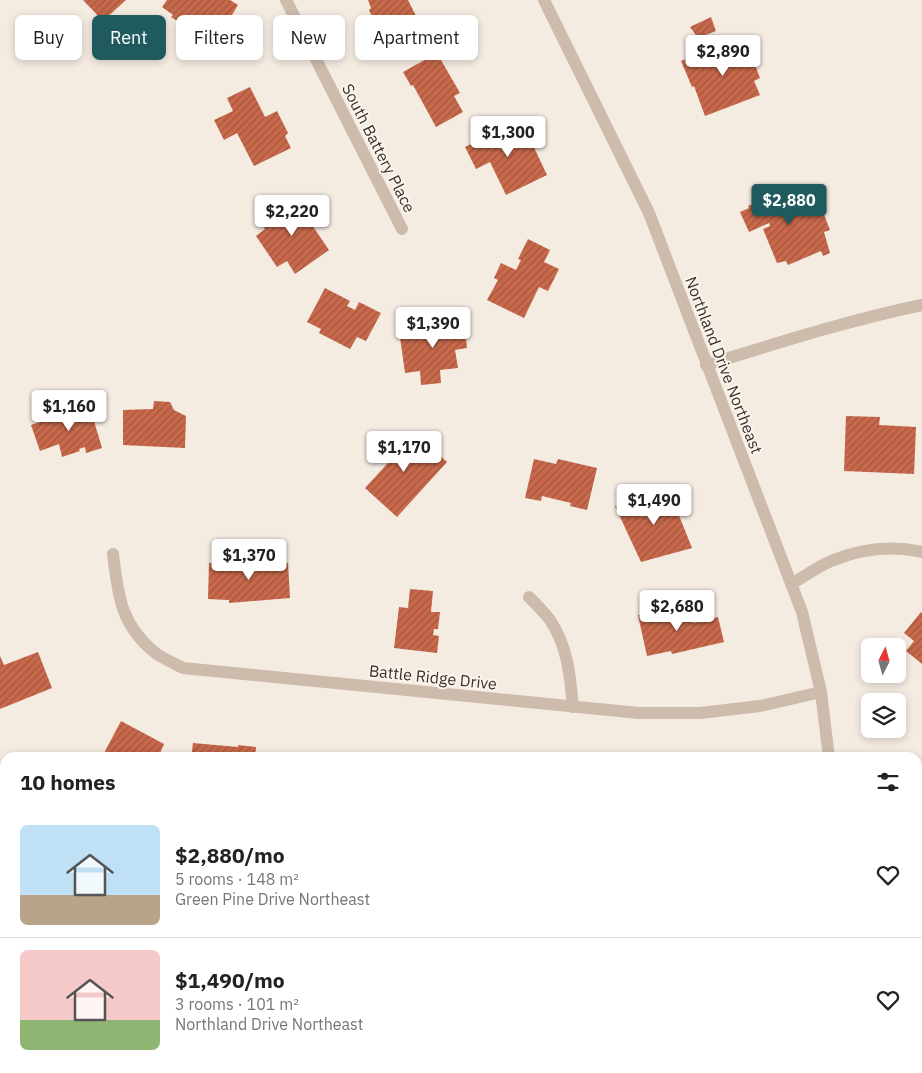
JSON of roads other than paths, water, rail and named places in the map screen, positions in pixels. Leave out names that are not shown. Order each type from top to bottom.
[{"type":"street","name":"South Battery Place","points":[[286,0],[402,230]]},
{"type":"street","name":"Northland Drive Northeast","points":[[544,0],[649,213],[802,612],[820,692],[828,752]]},
{"type":"street","points":[[706,365],[795,337],[922,305]]},
{"type":"street","points":[[791,584],[831,561],[866,550],[904,548],[922,552]]},
{"type":"street","name":"Battle Ridge Drive","points":[[113,554],[119,598],[131,626],[154,652],[184,668],[639,713],[700,713],[760,706],[820,692]]},
{"type":"street","points":[[529,597],[550,620],[564,645],[570,670],[573,707]]}]
